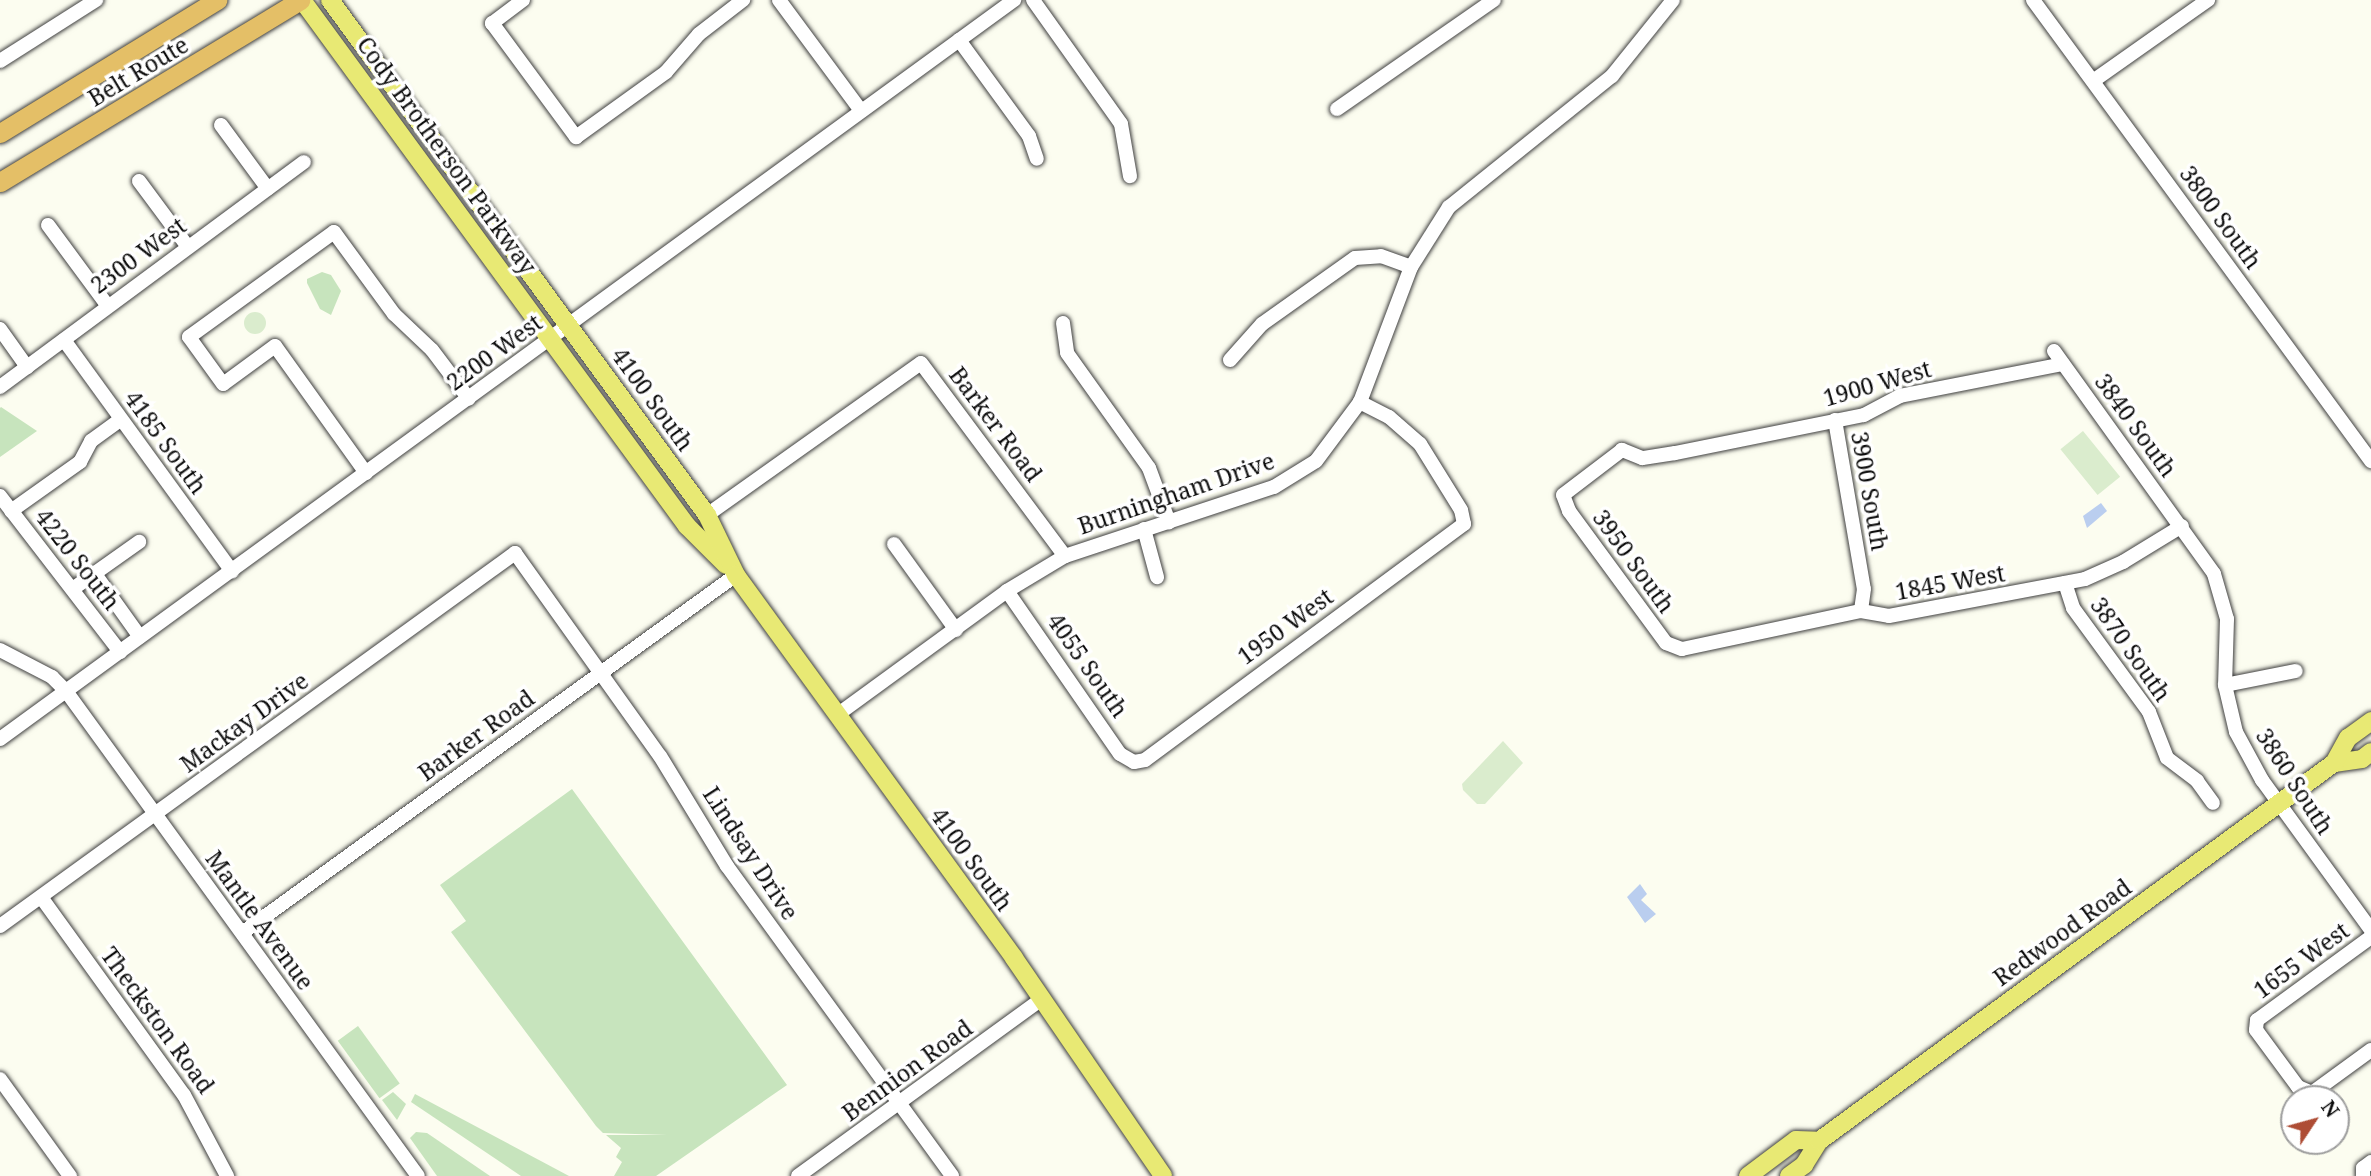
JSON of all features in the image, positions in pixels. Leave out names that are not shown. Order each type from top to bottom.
[{"type":"highway","name":"Belt Route","points":[[0,133],[217,0]]},
{"type":"highway","name":"Belt Route","points":[[0,182],[301,0]]},
{"type":"main road","name":"Cody Brotherson Parkway","points":[[301,0],[552,339]]},
{"type":"main road","name":"Cody Brotherson Parkway","points":[[330,0],[570,326]]},
{"type":"main road","name":"4100 South","points":[[570,326],[707,515],[736,575]]},
{"type":"main road","name":"4100 South","points":[[552,339],[687,526],[736,575],[1042,999],[1163,1176]]},
{"type":"main road","name":"Redwood Road","points":[[1789,1176],[1804,1165],[1818,1141],[2334,763],[2348,738],[2371,721]]},
{"type":"main road","name":"Redwood Road","points":[[2334,763],[2362,759],[2371,752]]},
{"type":"main road","name":"Redwood Road","points":[[1748,1176],[1796,1140],[1818,1141]]},
{"type":"street","points":[[0,61],[96,0]]},
{"type":"street","points":[[523,0],[492,23],[576,137],[666,72],[699,34],[743,0]]},
{"type":"street","points":[[779,0],[861,111]]},
{"type":"street","name":"2200 West","points":[[0,739],[1014,0]]},
{"type":"street","points":[[1033,0],[1121,124],[1130,176]]},
{"type":"street","points":[[1337,109],[1494,0]]},
{"type":"street","name":"Burningham Drive","points":[[837,715],[1007,592],[1065,556],[1274,487],[1298,473],[1335,440],[1360,402],[1411,267],[1449,207],[1612,76],[1673,0]]},
{"type":"street","name":"3800 South","points":[[2034,0],[2371,461]]},
{"type":"street","points":[[2093,81],[2208,0]]},
{"type":"street","points":[[959,40],[1029,136],[1037,159]]},
{"type":"street","points":[[221,125],[268,189]]},
{"type":"street","name":"2300 West","points":[[0,387],[107,305],[304,162]]},
{"type":"street","points":[[139,181],[188,247]]},
{"type":"street","points":[[48,225],[107,305]]},
{"type":"street","points":[[366,473],[275,346],[223,384],[189,337],[334,232],[394,314],[432,350],[469,399]]},
{"type":"street","points":[[1230,360],[1262,324],[1355,258],[1381,256],[1411,267]]},
{"type":"street","points":[[1063,323],[1067,353],[1149,468],[1170,522]]},
{"type":"street","points":[[0,329],[27,367]]},
{"type":"street","name":"4185 South","points":[[64,340],[232,571]]},
{"type":"street","name":"3840 South","points":[[2054,351],[2182,526]]},
{"type":"street","name":"Barker Road","points":[[707,515],[921,363],[1065,556]]},
{"type":"street","name":"1900 West","points":[[1563,495],[1622,450],[1642,458],[1864,415],[1900,396],[2063,364]]},
{"type":"street","name":"1950 West","points":[[1134,762],[1145,760],[1464,524],[1461,510],[1420,444],[1389,417],[1360,402]]},
{"type":"street","points":[[11,511],[80,462],[91,441],[121,419]]},
{"type":"street","name":"3900 South","points":[[1835,420],[1864,589],[1861,611]]},
{"type":"street","name":"3950 South","points":[[1563,495],[1569,511],[1674,648]]},
{"type":"street","name":"4220 South","points":[[0,496],[120,652]]},
{"type":"street","name":"1845 West","points":[[1674,648],[1861,611],[1889,616],[2065,583],[2105,571],[2182,526]]},
{"type":"street","name":"3860 South","points":[[2182,526],[2214,574],[2222,596],[2227,619],[2225,685],[2236,732],[2279,804],[2371,930]]},
{"type":"street","points":[[1144,528],[1157,577]]},
{"type":"street","points":[[74,589],[139,542]]},
{"type":"street","points":[[894,544],[956,630]]},
{"type":"street","name":"Lindsay Drive","points":[[514,553],[684,791],[734,876],[952,1176]]},
{"type":"street","name":"Mackay Drive","points":[[0,926],[514,553]]},
{"type":"street","name":"4220 South","points":[[95,574],[140,637]]},
{"type":"street","name":"Barker Road","points":[[242,933],[736,575]]},
{"type":"street","name":"3870 South","points":[[2065,583],[2073,608],[2153,719],[2167,758],[2197,781],[2213,803]]},
{"type":"street","name":"4055 South","points":[[1007,592],[1120,754],[1134,762]]},
{"type":"street","name":"Mantle Avenue","points":[[0,650],[52,677],[66,691],[418,1176]]},
{"type":"street","points":[[2225,685],[2296,671]]},
{"type":"street","name":"Theckston Road","points":[[41,897],[184,1095],[227,1176]]},
{"type":"street","name":"1655 West","points":[[2371,937],[2257,1020],[2256,1030],[2298,1087],[2312,1093],[2371,1050]]},
{"type":"street","name":"Bennion Road","points":[[798,1176],[1042,999]]},
{"type":"street","points":[[0,1079],[70,1176]]},
{"type":"green space","points":[[322,272],[331,275],[341,291],[331,315],[320,309],[307,283],[307,279]]},
{"type":"green space","points":[[255,312],[263,315],[266,323],[263,331],[255,334],[247,331],[244,323],[247,315]]},
{"type":"green space","points":[[0,408],[37,431],[0,457]]},
{"type":"green space","points":[[2083,431],[2120,477],[2098,495],[2060,449]]},
{"type":"green space","points":[[1503,741],[1523,763],[1485,804],[1477,804],[1463,790],[1462,784]]},
{"type":"green space","points":[[572,789],[787,1085],[656,1176],[614,1176],[622,1162],[616,1157],[621,1148],[606,1135],[667,1135],[603,1133],[596,1126],[451,932],[466,921],[440,885]]},
{"type":"green space","points":[[358,1026],[400,1083],[380,1098],[338,1041]]},
{"type":"green space","points":[[393,1092],[406,1104],[397,1120],[382,1100]]},
{"type":"green space","points":[[415,1094],[569,1176],[521,1176],[411,1102]]},
{"type":"green space","points":[[416,1132],[427,1133],[490,1176],[437,1176],[410,1138]]},
{"type":"water","points":[[2101,503],[2107,511],[2087,528],[2083,516]]},
{"type":"water","points":[[1640,884],[1647,894],[1641,900],[1656,914],[1645,923],[1627,897]]}]
